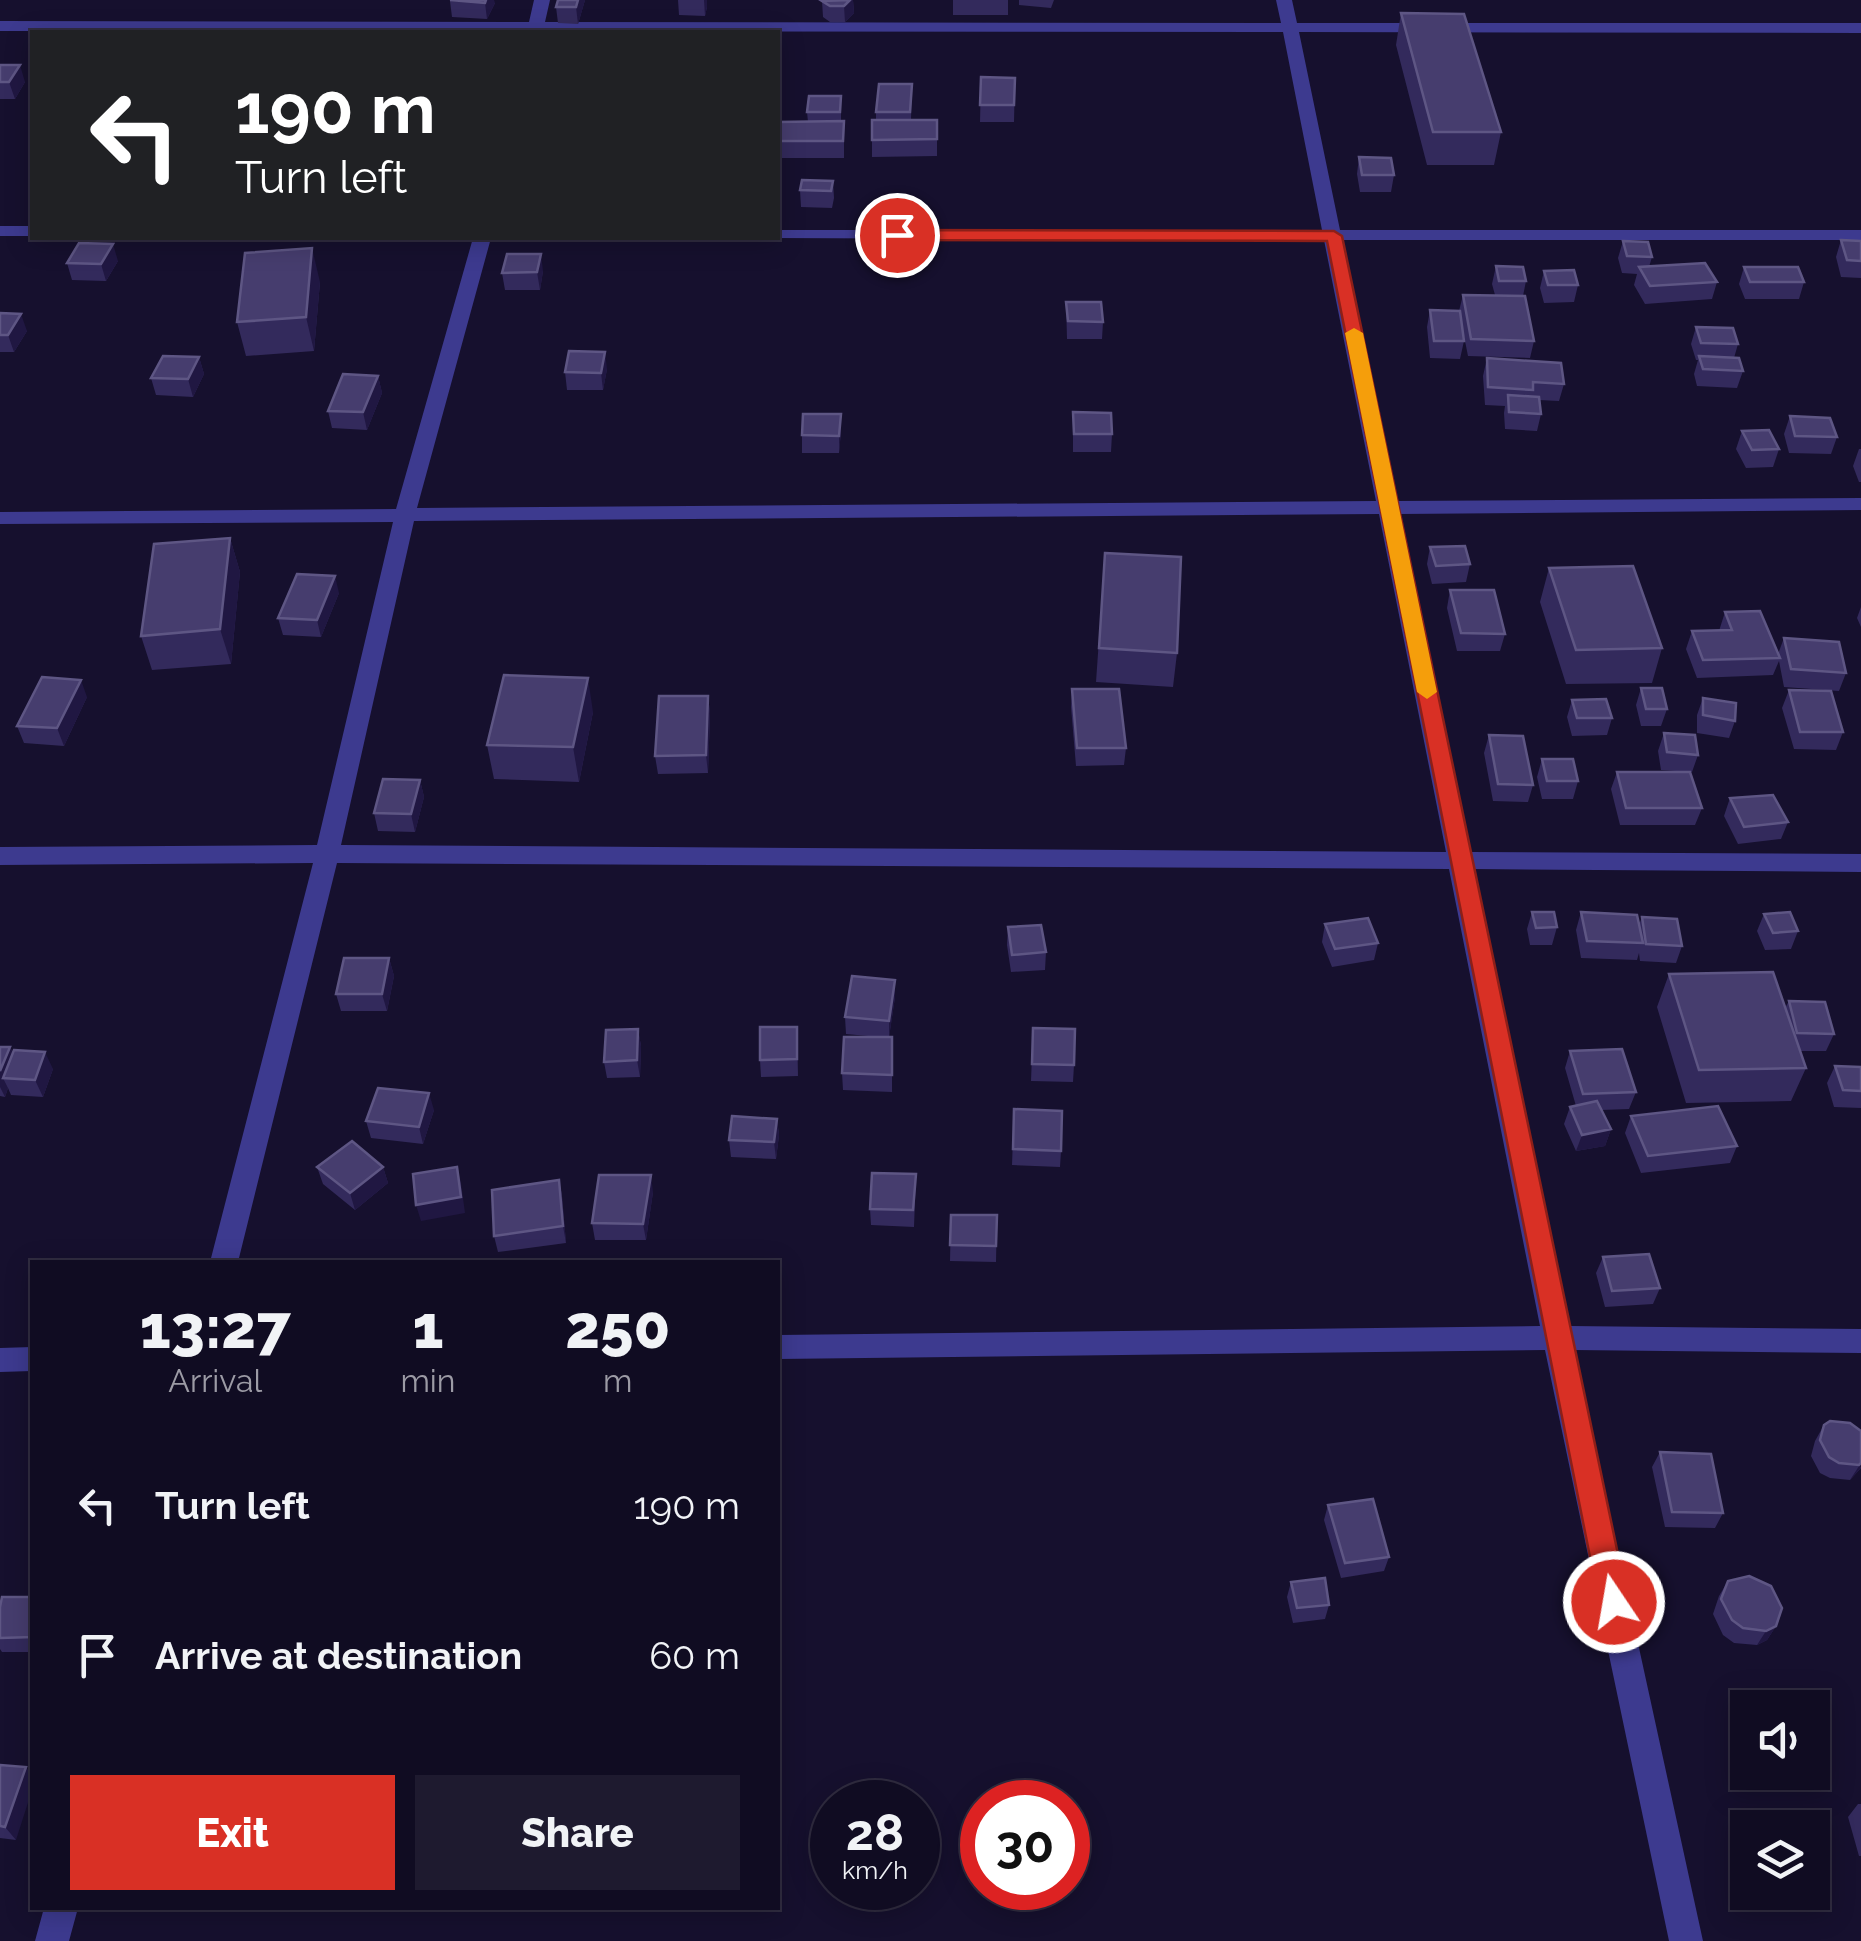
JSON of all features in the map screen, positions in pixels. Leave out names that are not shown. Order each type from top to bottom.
[{"type":"street","points":[[534,30],[542,0]]},
{"type":"street","points":[[1284,0],[1557,1338],[1686,1941]]},
{"type":"street","points":[[0,26],[534,30],[1861,28]]},
{"type":"street","points":[[0,230],[30,231]]},
{"type":"street","points":[[780,235],[1861,235]]},
{"type":"street","points":[[225,1260],[327,854],[405,514],[481,240]]},
{"type":"street","points":[[0,518],[1861,504]]},
{"type":"street","points":[[0,856],[327,854],[1861,863]]},
{"type":"street","points":[[780,1347],[1557,1338],[1861,1341]]},
{"type":"street","points":[[0,1360],[30,1359]]},
{"type":"street","points":[[52,1941],[60,1910]]},
{"type":"building","points":[[558,0],[578,0],[576,7],[556,7]]},
{"type":"building","points":[[850,0],[844,6],[830,6],[822,1]]},
{"type":"building","points":[[1401,13],[1464,14],[1501,132],[1433,132]]},
{"type":"building","points":[[0,65],[20,65],[9,82],[0,82]]},
{"type":"building","points":[[981,77],[1015,78],[1014,105],[980,105]]},
{"type":"building","points":[[879,84],[912,84],[910,112],[876,112]]},
{"type":"building","points":[[809,96],[841,96],[840,112],[807,112]]},
{"type":"building","points":[[872,120],[937,120],[937,139],[872,140]]},
{"type":"building","points":[[844,121],[843,141],[780,141],[780,122]]},
{"type":"building","points":[[1359,157],[1391,158],[1394,175],[1362,175]]},
{"type":"building","points":[[802,180],[833,181],[831,191],[800,190]]},
{"type":"building","points":[[1841,240],[1861,241],[1861,261],[1847,260]]},
{"type":"building","points":[[1623,241],[1648,242],[1652,257],[1627,256]]},
{"type":"building","points":[[79,243],[113,244],[101,264],[67,263]]},
{"type":"building","points":[[312,248],[306,317],[237,322],[245,253]]},
{"type":"building","points":[[507,254],[541,254],[537,272],[502,273]]},
{"type":"building","points":[[1705,263],[1717,282],[1650,286],[1639,267]]},
{"type":"building","points":[[1496,266],[1523,267],[1526,281],[1499,281]]},
{"type":"building","points":[[1744,267],[1798,267],[1804,282],[1750,282]]},
{"type":"building","points":[[1574,270],[1578,285],[1548,285],[1544,271]]},
{"type":"building","points":[[1463,295],[1525,296],[1534,341],[1471,339]]},
{"type":"building","points":[[1066,302],[1101,302],[1103,322],[1068,321]]},
{"type":"building","points":[[1430,310],[1460,311],[1464,341],[1434,341]]},
{"type":"building","points":[[0,313],[21,314],[8,335],[0,335]]},
{"type":"building","points":[[1696,327],[1733,328],[1738,344],[1701,343]]},
{"type":"building","points":[[569,351],[605,352],[601,373],[565,372]]},
{"type":"building","points":[[163,356],[199,357],[188,379],[151,378]]},
{"type":"building","points":[[1699,356],[1739,358],[1743,371],[1703,369]]},
{"type":"building","points":[[1487,358],[1561,363],[1564,384],[1533,382],[1533,390],[1488,387]]},
{"type":"building","points":[[343,374],[378,376],[363,412],[328,411]]},
{"type":"building","points":[[1508,395],[1539,397],[1541,414],[1509,412]]},
{"type":"building","points":[[1073,412],[1111,413],[1112,434],[1074,434]]},
{"type":"building","points":[[803,414],[841,414],[839,436],[802,435]]},
{"type":"building","points":[[1790,416],[1830,418],[1837,437],[1795,436]]},
{"type":"building","points":[[1769,430],[1779,449],[1752,450],[1742,431]]},
{"type":"building","points":[[230,538],[220,629],[141,636],[154,544]]},
{"type":"building","points":[[1465,546],[1470,564],[1436,566],[1430,547]]},
{"type":"building","points":[[1105,553],[1181,557],[1177,653],[1099,648]]},
{"type":"building","points":[[1633,566],[1662,648],[1576,650],[1549,568]]},
{"type":"building","points":[[297,574],[335,576],[317,620],[278,618]]},
{"type":"building","points":[[1450,590],[1494,590],[1505,634],[1461,633]]},
{"type":"building","points":[[1760,611],[1780,658],[1703,660],[1692,631],[1732,630],[1725,612]]},
{"type":"building","points":[[1784,638],[1839,642],[1846,673],[1791,669]]},
{"type":"building","points":[[504,675],[588,678],[573,747],[487,745]]},
{"type":"building","points":[[42,677],[81,680],[57,728],[17,726]]},
{"type":"building","points":[[1641,688],[1662,688],[1667,709],[1646,709]]},
{"type":"building","points":[[1072,689],[1119,689],[1126,748],[1077,748]]},
{"type":"building","points":[[1789,690],[1831,691],[1843,732],[1800,732]]},
{"type":"building","points":[[659,696],[708,696],[706,755],[655,756]]},
{"type":"building","points":[[1703,698],[1736,703],[1735,721],[1703,715]]},
{"type":"building","points":[[1606,699],[1612,718],[1577,718],[1572,700]]},
{"type":"building","points":[[1664,733],[1695,735],[1698,755],[1667,752]]},
{"type":"building","points":[[1489,735],[1523,736],[1533,785],[1498,784]]},
{"type":"building","points":[[1542,759],[1573,759],[1578,781],[1547,781]]},
{"type":"building","points":[[1617,772],[1690,772],[1702,808],[1626,808]]},
{"type":"building","points":[[383,779],[420,780],[411,814],[374,813]]},
{"type":"building","points":[[1773,795],[1788,822],[1744,827],[1730,798]]},
{"type":"building","points":[[1532,912],[1554,912],[1557,927],[1536,928]]},
{"type":"building","points":[[1581,912],[1637,915],[1643,943],[1587,941]]},
{"type":"building","points":[[1790,912],[1798,931],[1773,933],[1764,914]]},
{"type":"building","points":[[1642,917],[1677,919],[1682,946],[1646,944]]},
{"type":"building","points":[[1368,918],[1378,943],[1335,949],[1325,924]]},
{"type":"building","points":[[1041,925],[1046,952],[1012,955],[1008,927]]},
{"type":"building","points":[[344,958],[389,958],[382,994],[336,994]]},
{"type":"building","points":[[1773,972],[1806,1068],[1699,1070],[1669,974]]},
{"type":"building","points":[[852,976],[895,980],[889,1021],[845,1017]]},
{"type":"building","points":[[1789,1001],[1825,1002],[1834,1034],[1797,1033]]},
{"type":"building","points":[[760,1027],[797,1027],[797,1059],[760,1060]]},
{"type":"building","points":[[1033,1028],[1075,1029],[1074,1065],[1032,1064]]},
{"type":"building","points":[[638,1029],[637,1060],[604,1062],[606,1030]]},
{"type":"building","points":[[844,1037],[892,1037],[892,1075],[842,1073]]},
{"type":"building","points":[[0,1047],[10,1047],[0,1071]]},
{"type":"building","points":[[1622,1049],[1636,1092],[1583,1094],[1570,1051]]},
{"type":"building","points":[[14,1050],[45,1052],[35,1080],[3,1078]]},
{"type":"building","points":[[1835,1066],[1861,1067],[1861,1091],[1843,1090]]},
{"type":"building","points":[[378,1088],[429,1093],[419,1127],[366,1121]]},
{"type":"building","points":[[1597,1101],[1611,1129],[1582,1135],[1570,1107]]},
{"type":"building","points":[[1718,1106],[1737,1146],[1648,1156],[1631,1116]]},
{"type":"building","points":[[1014,1109],[1062,1111],[1061,1151],[1013,1149]]},
{"type":"building","points":[[732,1116],[777,1119],[774,1142],[729,1140]]},
{"type":"building","points":[[352,1141],[383,1167],[350,1193],[317,1167]]},
{"type":"building","points":[[457,1167],[461,1197],[416,1205],[413,1174]]},
{"type":"building","points":[[872,1173],[916,1174],[913,1210],[870,1209]]},
{"type":"building","points":[[599,1175],[651,1175],[643,1224],[592,1223]]},
{"type":"building","points":[[559,1180],[563,1226],[494,1236],[492,1190]]},
{"type":"building","points":[[951,1215],[997,1215],[996,1246],[950,1245]]},
{"type":"building","points":[[1649,1254],[1660,1288],[1612,1291],[1603,1257]]},
{"type":"building","points":[[1830,1421],[1850,1423],[1861,1431],[1859,1465],[1839,1463],[1829,1457],[1820,1440],[1824,1425]]},
{"type":"building","points":[[1660,1452],[1711,1454],[1723,1513],[1672,1512]]},
{"type":"building","points":[[1373,1499],[1389,1557],[1345,1563],[1328,1505]]},
{"type":"building","points":[[1749,1576],[1771,1586],[1782,1608],[1776,1626],[1766,1631],[1743,1628],[1732,1620],[1721,1599],[1728,1581]]},
{"type":"building","points":[[1325,1578],[1329,1605],[1297,1608],[1291,1582]]},
{"type":"building","points":[[2,1597],[30,1597],[30,1637],[0,1638]]},
{"type":"building","points":[[0,1765],[26,1767],[5,1827],[0,1826]]},
{"type":"slow traffic","points":[[1354,333],[1427,692]]},
{"type":"route","points":[[897,235],[1334,236],[1614,1602]]}]
